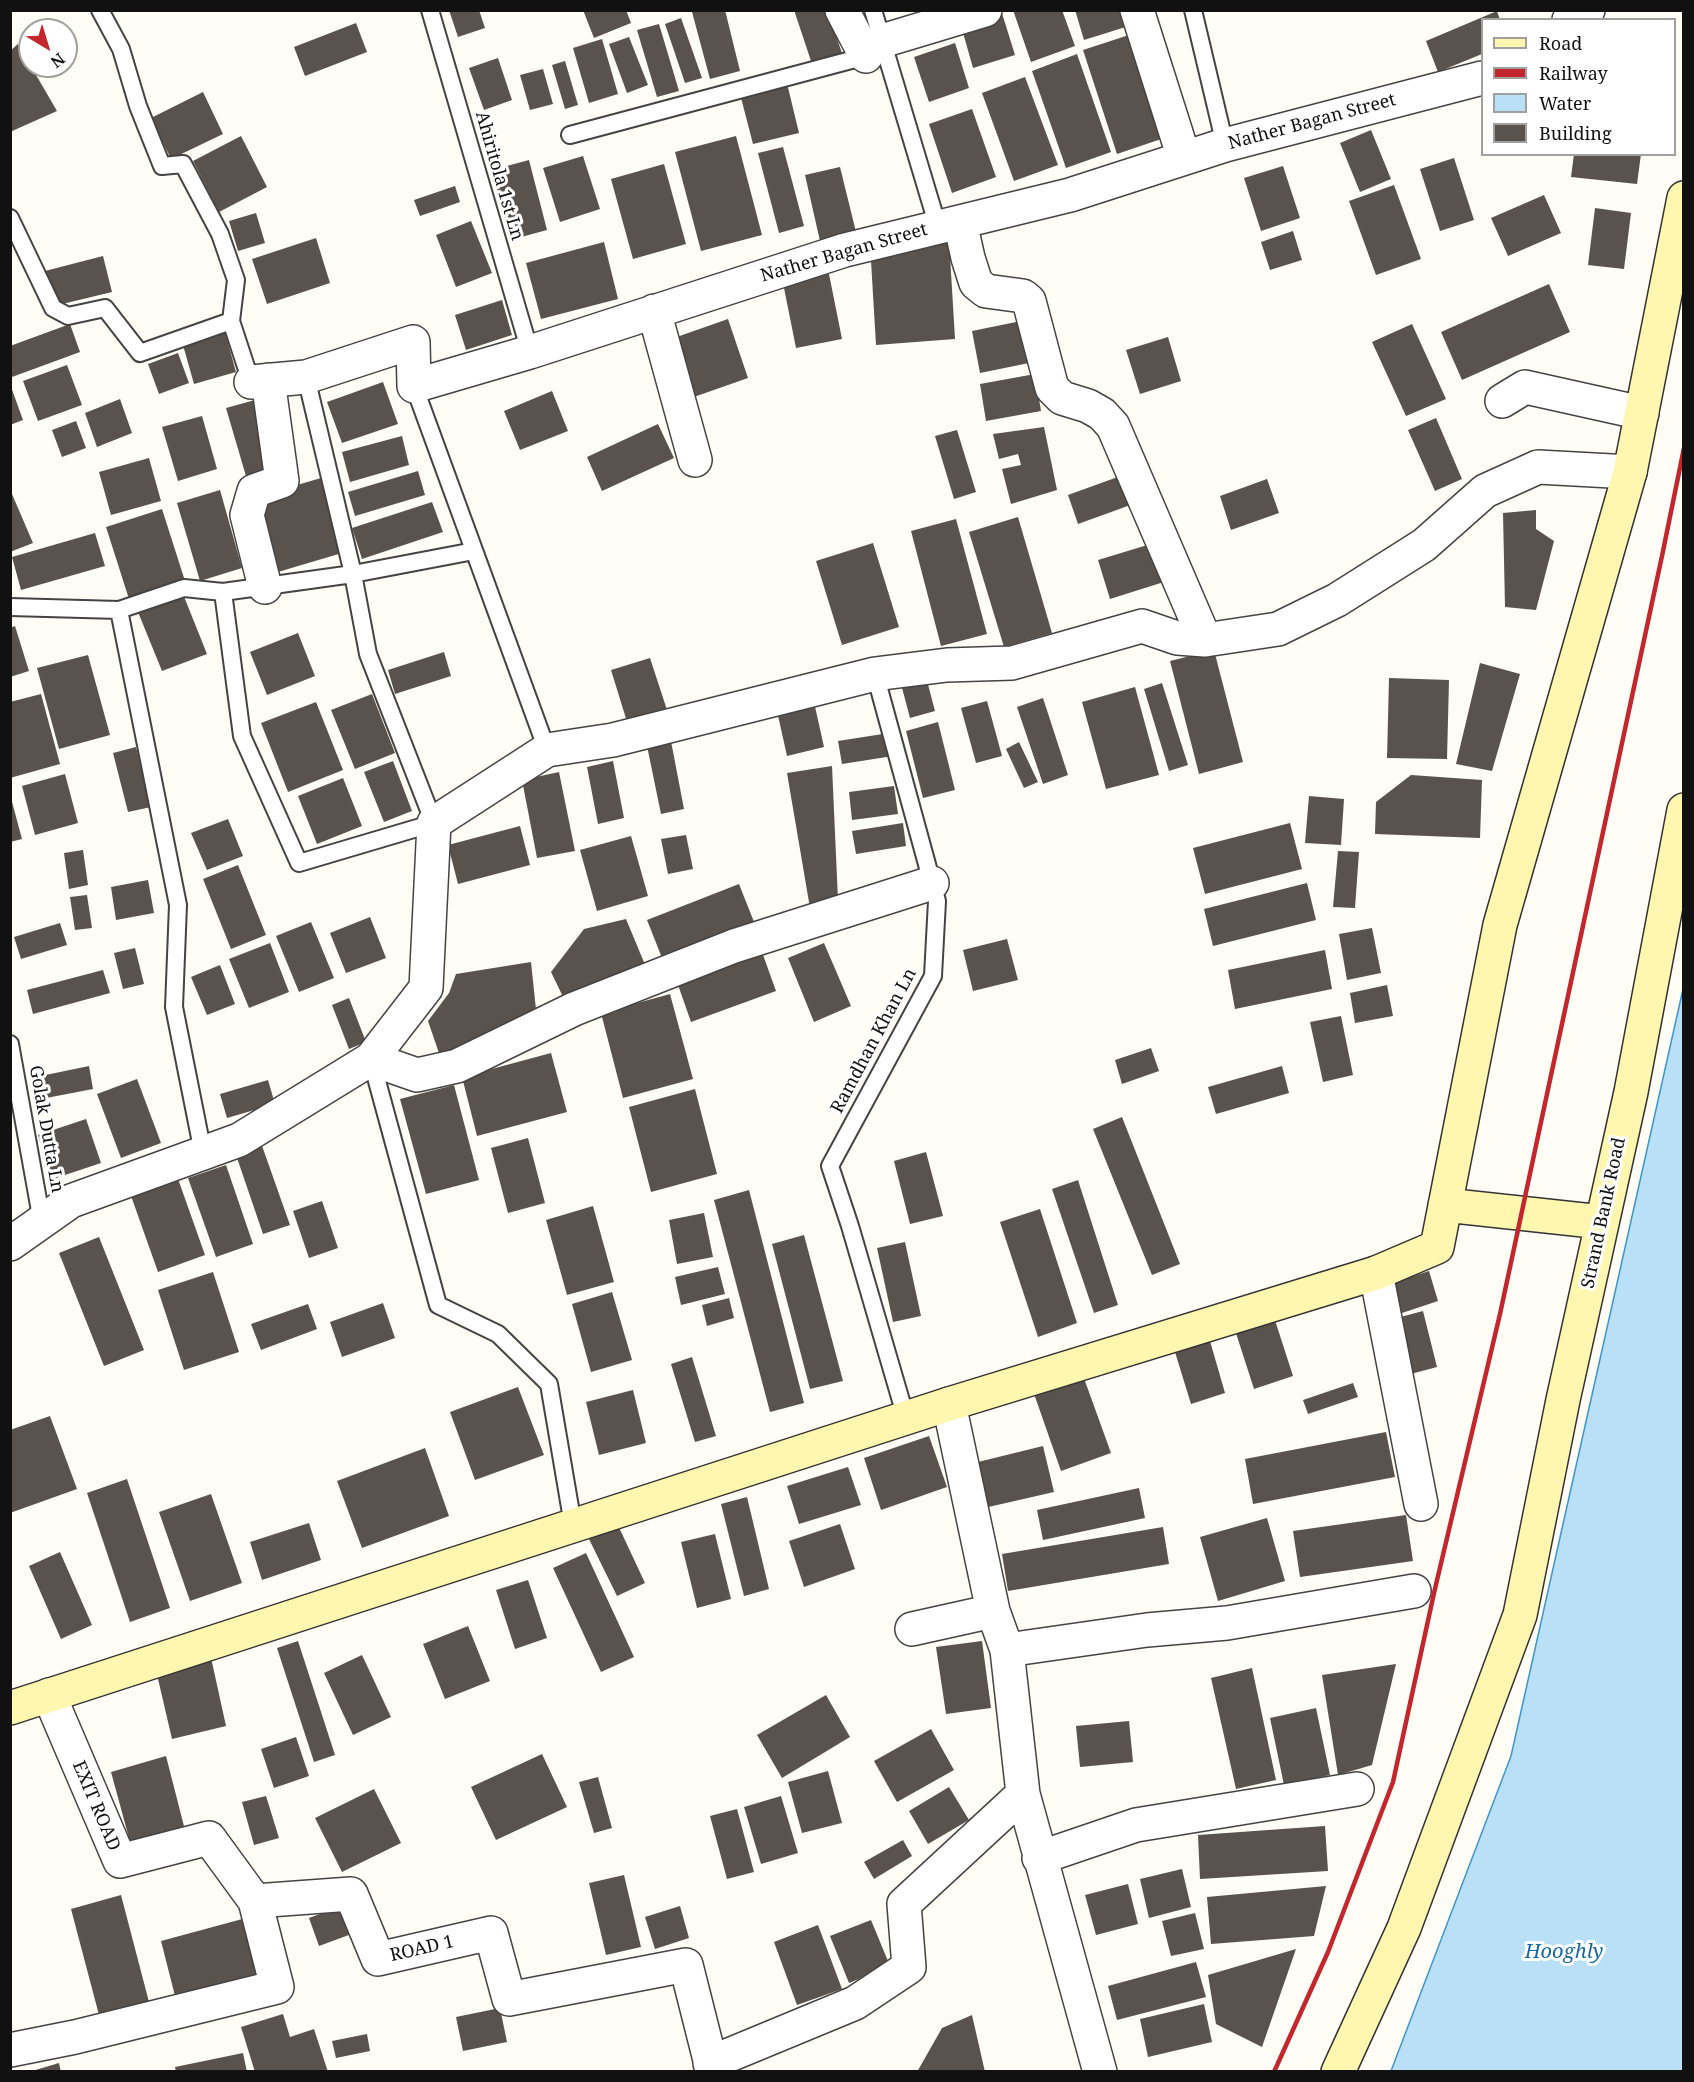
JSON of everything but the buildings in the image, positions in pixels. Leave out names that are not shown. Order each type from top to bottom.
[{"type":"main road","points":[[10,1708],[949,1404],[1376,1273],[1437,1247],[1500,926],[1630,472],[1683,198]]},
{"type":"main road","name":"Strand Bank Road","points":[[1338,2072],[1404,1928],[1520,1615],[1563,1400],[1631,1092],[1683,810]]},
{"type":"main road","points":[[1445,1205],[1602,1222]]},
{"type":"street","points":[[842,10],[877,40],[985,10]]},
{"type":"street","points":[[1137,10],[1184,158]]},
{"type":"street","points":[[1573,18],[1588,10]]},
{"type":"street","name":"Nather Bagan Street","points":[[414,386],[530,352],[845,250],[1070,195],[1225,145],[1481,78]]},
{"type":"street","points":[[949,224],[968,258],[976,284],[986,291],[1023,296],[1029,301],[1052,388],[1062,398],[1088,406],[1102,414],[1113,426],[1204,640]]},
{"type":"street","points":[[654,311],[695,460]]},
{"type":"street","points":[[265,586],[247,515],[254,491],[282,481],[259,381],[306,377],[413,342],[414,386]]},
{"type":"street","points":[[1502,401],[1526,387],[1642,412]]},
{"type":"street","points":[[10,1244],[71,1201],[239,1140],[370,1059],[426,988],[434,823],[547,750],[613,740],[875,674],[947,665],[1012,663],[1142,626],[1177,638],[1204,640],[1278,629],[1337,600],[1424,545],[1485,491],[1538,467],[1630,472]]},
{"type":"street","points":[[370,1059],[417,1075],[457,1066],[574,1009],[734,946],[932,883]]},
{"type":"street","points":[[1376,1273],[1421,1504]]},
{"type":"street","points":[[949,1404],[993,1611],[1008,1650],[1023,1794],[1100,2072]]},
{"type":"street","points":[[1008,1650],[1147,1630],[1227,1623],[1414,1591]]},
{"type":"street","points":[[912,1629],[993,1611]]},
{"type":"street","name":"EXIT ROAD","points":[[49,1695],[120,1861],[209,1838],[255,1901]]},
{"type":"street","points":[[1039,1858],[1136,1825],[1357,1789]]},
{"type":"street","points":[[712,2067],[855,2003],[909,1967],[904,1904],[1023,1794]]},
{"type":"street","name":"ROAD 1","points":[[255,1901],[351,1894],[378,1959],[491,1933],[509,1999],[686,1965],[712,2067]]},
{"type":"street","points":[[10,2050],[75,2037],[277,1987],[255,1901]]},
{"type":"lane","points":[[100,10],[121,49],[138,106],[162,166],[183,164],[220,234],[236,279],[231,321],[259,381]]},
{"type":"lane","name":"Ahiritola 1st Ln","points":[[430,10],[530,352]]},
{"type":"lane","points":[[1193,10],[1225,145]]},
{"type":"lane","points":[[570,135],[877,40],[949,224]]},
{"type":"lane","points":[[10,218],[53,308],[68,315],[105,308],[140,353],[231,321]]},
{"type":"lane","points":[[223,592],[242,736],[299,863],[434,823],[368,654],[353,574],[306,377]]},
{"type":"lane","points":[[414,386],[547,750]]},
{"type":"lane","points":[[10,607],[118,610],[184,588],[223,592],[353,574],[474,551]]},
{"type":"lane","points":[[118,610],[178,905],[174,1007],[203,1153]]},
{"type":"lane","name":"Ramdhan Khan Ln","points":[[875,674],[937,901],[933,976],[830,1166],[850,1226],[906,1418]]},
{"type":"lane","name":"Golak Dutta Ln","points":[[10,1044],[42,1222]]},
{"type":"lane","points":[[370,1059],[438,1305],[498,1334],[549,1384],[573,1525]]},
{"type":"water","name":"Hooghly","points":[[1683,989],[1683,2071],[1391,2071],[1511,1756]]},
{"type":"railway","points":[[1274,2072],[1328,1952],[1393,1782],[1434,1593],[1500,1314],[1684,448]]}]
